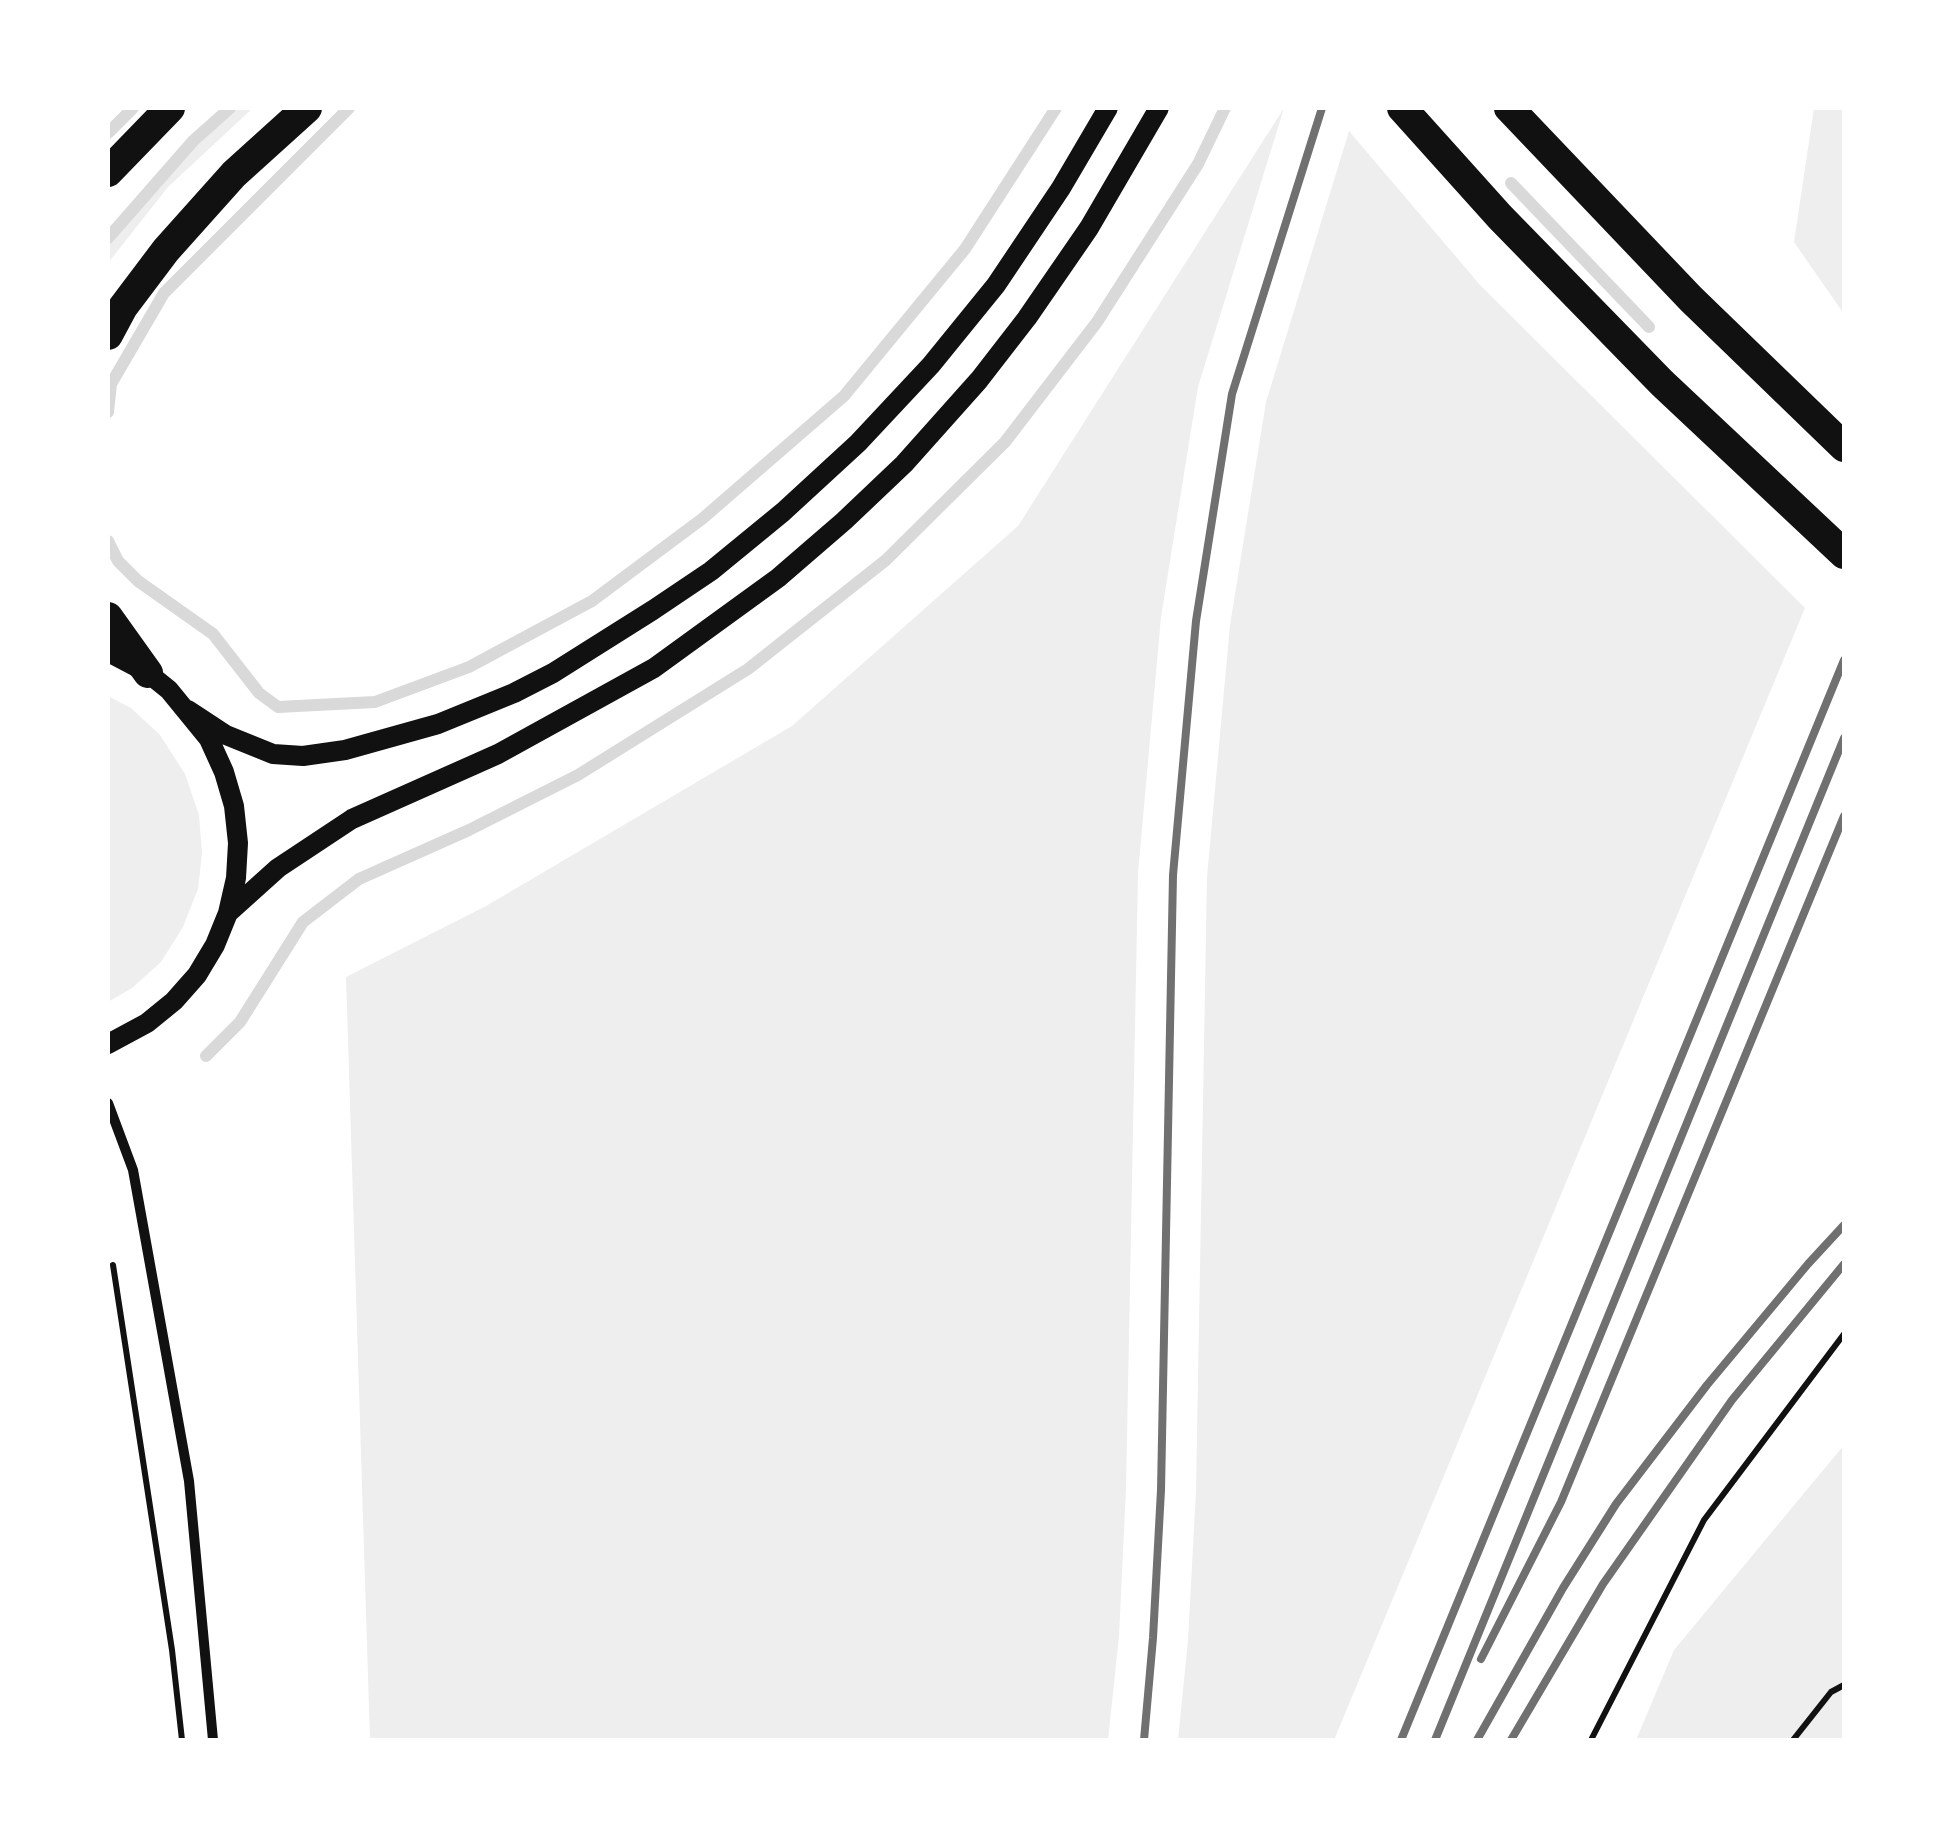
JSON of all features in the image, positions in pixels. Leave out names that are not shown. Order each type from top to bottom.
[{"type":"highway","points":[[108,172],[170,108]]},
{"type":"highway","points":[[108,335],[122,307],[166,250],[234,174],[307,108]]},
{"type":"highway","points":[[1402,108],[1500,217],[1662,383],[1844,554]]},
{"type":"highway","points":[[1517,116],[1691,299],[1844,446]]},
{"type":"highway","points":[[108,617],[148,674]]},
{"type":"main road","points":[[108,652],[148,674],[188,710],[226,736],[273,754],[303,756],[344,750],[438,724],[514,694],[553,673],[711,571],[784,512],[858,443],[931,365],[996,285],[1108,108]]},
{"type":"main road","points":[[228,914],[278,868],[352,819],[498,754],[654,668],[709,631],[831,532],[904,464],[1015,334],[1089,228],[1158,108]]},
{"type":"main road","points":[[108,1044],[174,1001],[197,975],[228,914],[238,842],[234,806],[209,739],[188,710]]},
{"type":"street","points":[[108,1103],[133,1170],[189,1481],[213,1740]]},
{"type":"path","points":[[113,1264],[182,1740]]},
{"type":"path","points":[[1590,1740],[1704,1520],[1844,1334]]},
{"type":"path","points":[[1793,1740],[1831,1692],[1844,1685]]},
{"type":"shaded area","points":[[234,108],[253,108],[168,187],[108,263],[108,240],[157,179]]},
{"type":"shaded area","points":[[1284,108],[1198,387],[1161,617],[1138,873],[1126,1489],[1119,1636],[1108,1740],[370,1740],[346,977],[486,906],[792,726],[1018,526]]},
{"type":"shaded area","points":[[1814,108],[1844,108],[1844,314],[1794,242]]},
{"type":"shaded area","points":[[1349,131],[1480,285],[1805,608],[1334,1740],[1178,1740],[1196,1491],[1207,877],[1230,625],[1266,402]]},
{"type":"shaded area","points":[[108,696],[131,708],[160,735],[185,774],[199,815],[202,853],[198,889],[183,927],[161,962],[132,988],[108,1002]]},
{"type":"shaded area","points":[[1844,1445],[1844,1740],[1636,1740],[1674,1650]]},
{"type":"waterway","points":[[108,133],[133,108]]},
{"type":"waterway","points":[[108,238],[193,141],[230,108]]},
{"type":"waterway","points":[[108,412],[111,384],[164,293],[349,108]]},
{"type":"waterway","points":[[108,541],[118,561],[138,581],[213,634],[259,693],[278,707],[375,702],[469,667],[592,601],[702,519],[844,396],[965,249],[1056,108]]},
{"type":"waterway","points":[[206,1056],[240,1022],[303,922],[359,879],[578,775],[748,669],[886,560],[1005,442],[1097,322],[1198,164],[1225,108]]},
{"type":"waterway","points":[[1511,183],[1649,327]]},
{"type":"railway","points":[[1144,1740],[1161,1490],[1173,875],[1196,621],[1232,394],[1322,108]]},
{"type":"railway","points":[[1401,1740],[1844,660]]},
{"type":"railway","points":[[1435,1740],[1844,738]]},
{"type":"railway","points":[[1481,1659],[1561,1502],[1844,816]]},
{"type":"railway","points":[[1477,1740],[1563,1588],[1616,1504],[1707,1385],[1844,1225]]},
{"type":"railway","points":[[1511,1740],[1603,1584],[1732,1400],[1844,1264]]}]
